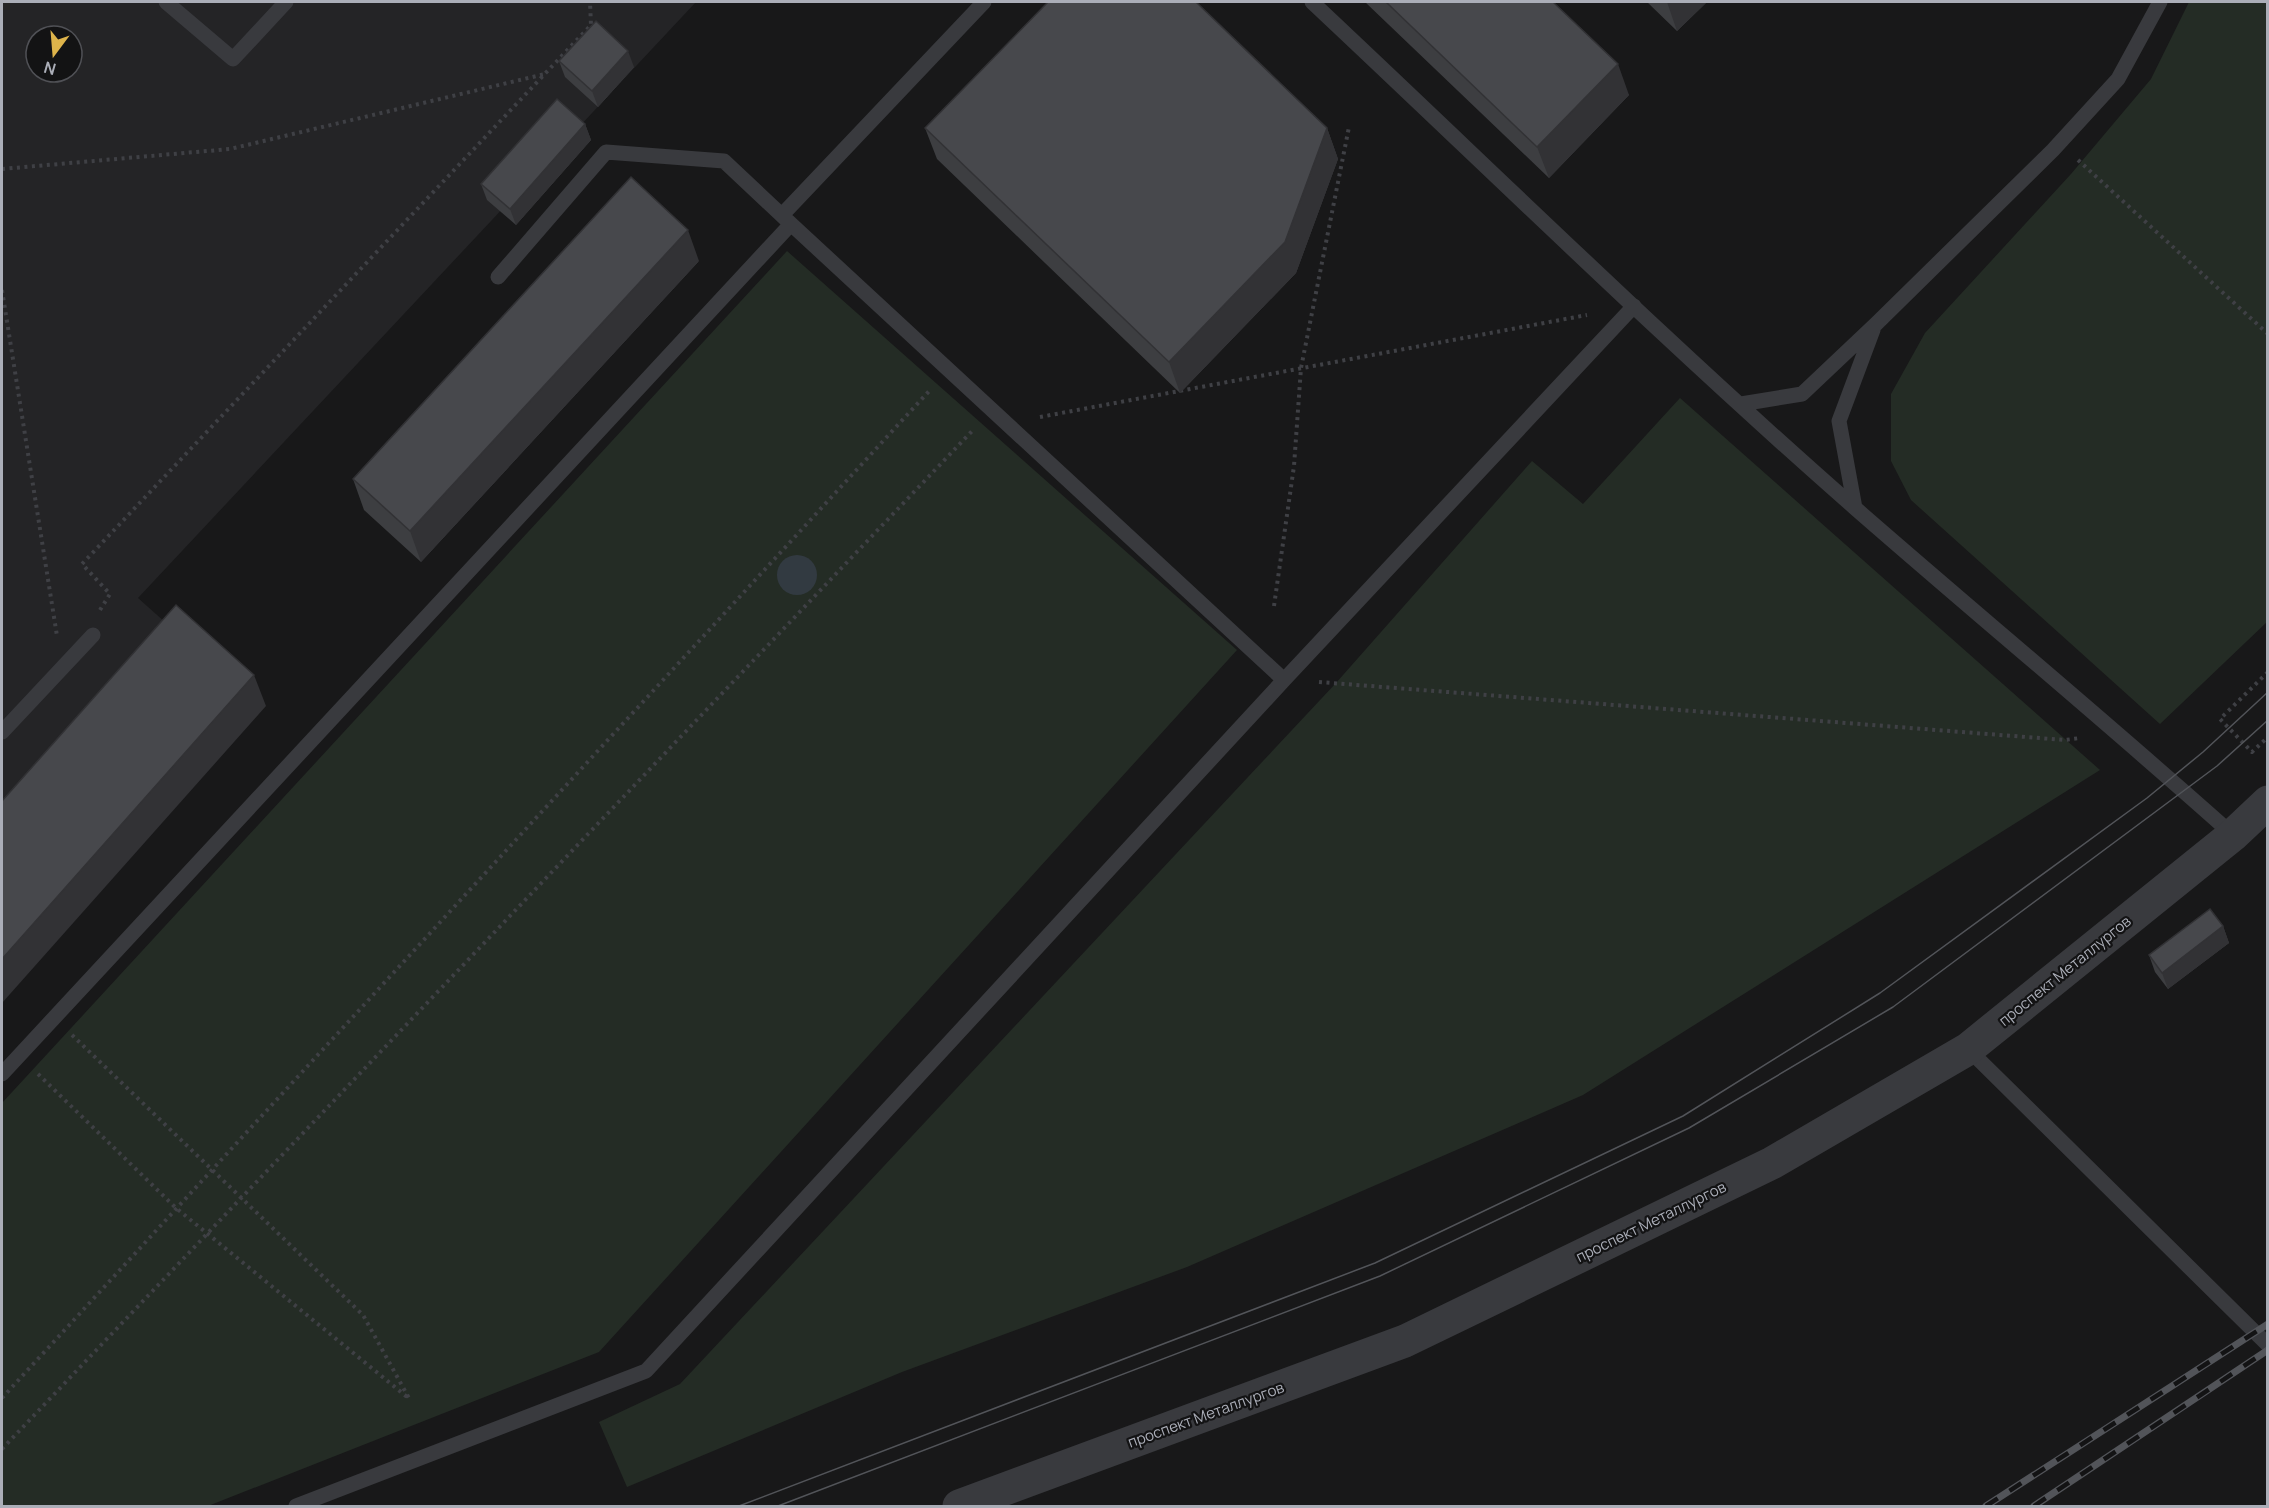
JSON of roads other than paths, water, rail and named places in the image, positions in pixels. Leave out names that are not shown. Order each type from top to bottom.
[{"type":"street","name":"проспект Металлургов","points":[[959,1506],[1405,1341],[1772,1163],[1968,1049],[2233,835],[2268,802]]},
{"type":"lane","points":[[166,2],[233,59],[286,2]]},
{"type":"lane","points":[[2,1074],[984,2]]},
{"type":"lane","points":[[1312,2],[1741,404],[1855,507],[2120,733],[2233,835]]},
{"type":"lane","points":[[1741,404],[1802,394],[1876,324],[2060,143],[2118,79],[2160,2]]},
{"type":"lane","points":[[498,277],[606,152],[724,161],[1284,680]]},
{"type":"lane","points":[[296,1506],[646,1371],[1284,680],[1634,306]]},
{"type":"lane","points":[[1855,507],[1839,421],[1876,324]]},
{"type":"lane","points":[[2,732],[93,635]]},
{"type":"lane","points":[[1968,1049],[2268,1345]]},
{"type":"tram line","points":[[739,1506],[1375,1263],[1683,1116],[1880,993],[2147,798],[2203,752],[2268,692]]},
{"type":"tram line","points":[[778,1506],[1380,1276],[1689,1128],[1893,1007],[2217,766],[2268,720]]},
{"type":"railway","points":[[1986,1506],[2268,1324]]},
{"type":"railway","points":[[2034,1506],[2268,1350]]}]
